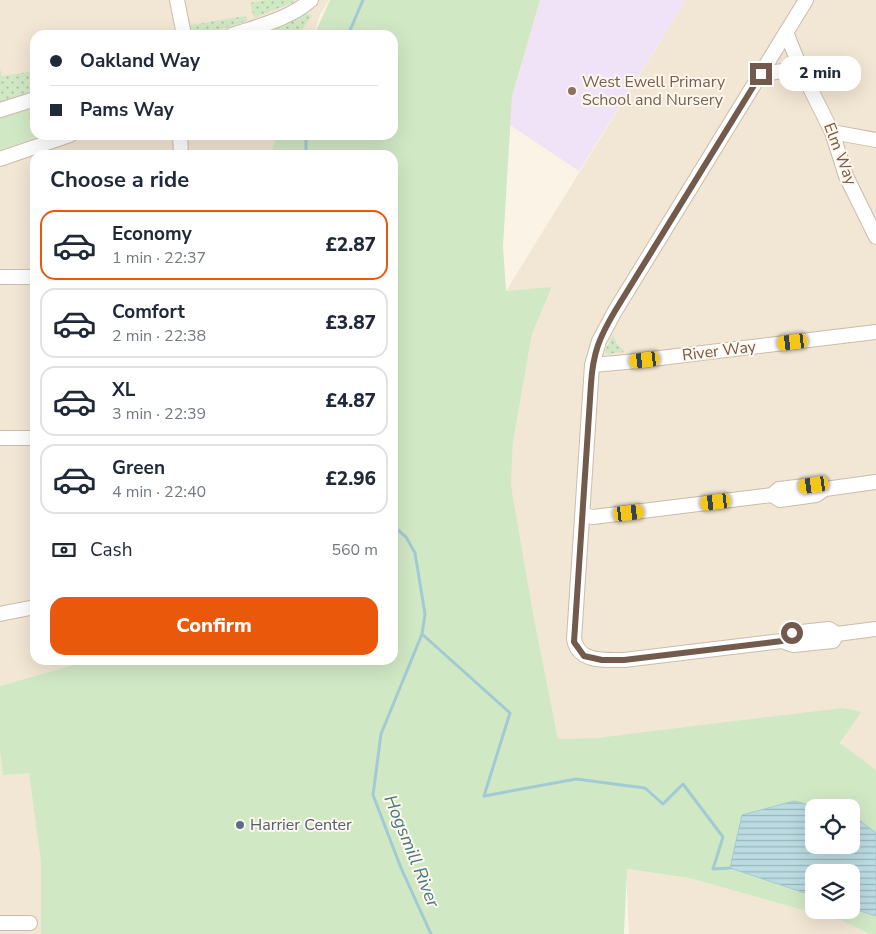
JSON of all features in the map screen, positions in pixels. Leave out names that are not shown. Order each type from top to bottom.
[{"type":"street","points":[[177,0],[183,30]]},
{"type":"street","points":[[266,30],[311,0]]},
{"type":"street","points":[[806,0],[606,326],[595,352],[592,365],[574,642],[584,656],[602,660],[624,660],[782,641],[794,646],[833,641],[838,634],[876,629]]},
{"type":"street","name":"Elm Way","points":[[786,32],[802,72],[832,132],[846,176],[876,237]]},
{"type":"street","points":[[761,74],[783,70],[802,72]]},
{"type":"street","points":[[0,110],[30,101]]},
{"type":"street","points":[[832,132],[876,140]]},
{"type":"street","points":[[0,159],[55,140]]},
{"type":"street","points":[[0,277],[30,277]]},
{"type":"street","name":"River Way","points":[[592,365],[876,332]]},
{"type":"street","points":[[0,438],[30,438]]},
{"type":"street","points":[[582,515],[594,517],[772,496],[779,490],[814,485],[825,489],[876,482]]},
{"type":"street","points":[[0,614],[30,608]]},
{"type":"street","points":[[0,923],[30,923]]},
{"type":"shaded area","points":[[0,0],[329,0],[320,15],[315,30],[30,30],[30,140],[275,140],[272,150],[30,150],[30,665],[73,665],[0,686]]},
{"type":"shaded area","name":"West Ewell Primary School and Nursery","points":[[540,0],[686,0],[579,171],[510,125],[512,96]]},
{"type":"shaded area","points":[[686,0],[876,0],[876,770],[840,744],[860,712],[596,738],[558,740],[533,613],[511,485],[513,442],[532,334],[552,288],[506,291]]},
{"type":"shaded area","points":[[0,750],[29,772],[41,863],[41,934],[0,934]]},
{"type":"shaded area","points":[[626,869],[689,878],[805,911],[805,919],[835,919],[870,934],[629,934]]},
{"type":"green space","points":[[265,0],[294,0],[294,2],[254,18],[250,3]]},
{"type":"green space","points":[[330,0],[540,0],[512,96],[503,246],[506,291],[552,287],[532,334],[513,442],[511,485],[533,613],[558,739],[596,738],[843,708],[861,712],[840,743],[876,770],[876,934],[870,934],[835,919],[860,919],[860,864],[805,864],[805,911],[689,878],[627,869],[624,934],[41,934],[41,863],[29,773],[3,775],[0,750],[0,686],[73,665],[398,665],[398,150],[272,150],[275,140],[398,140],[398,30],[316,30]]},
{"type":"green space","points":[[302,11],[312,16],[302,30],[274,30],[275,26]]},
{"type":"green space","points":[[246,16],[247,21],[219,30],[190,30],[190,25]]},
{"type":"green space","points":[[0,68],[2,76],[30,72],[30,95],[3,103],[0,101]]},
{"type":"green space","points":[[30,104],[30,140],[42,140],[5,152],[0,151],[0,114]]},
{"type":"green space","points":[[613,335],[617,344],[625,352],[606,354],[605,351]]},
{"type":"water","points":[[794,801],[805,804],[805,854],[860,854],[860,821],[876,833],[876,916],[860,911],[860,864],[805,864],[805,893],[730,868],[742,815]]},
{"type":"waterway","name":"Hogsmill River","points":[[350,30],[363,0]]},
{"type":"waterway","name":"Hogsmill River","points":[[306,140],[306,150]]},
{"type":"waterway","name":"Hogsmill River","points":[[398,530],[406,537],[415,553],[425,614],[422,634],[381,734],[373,795],[401,868],[431,934]]},
{"type":"waterway","points":[[422,634],[510,713],[484,796],[576,779],[645,788],[663,804],[683,784],[723,837],[713,869],[730,868]]},
{"type":"place","name":"West Ewell Primary School and Nursery","points":[[572,91]]},
{"type":"place","name":"Harrier Center","points":[[240,825]]},
{"type":"route","points":[[761,74],[606,326],[595,352],[592,365],[574,642],[584,656],[602,660],[624,660],[782,641],[792,633]]}]
